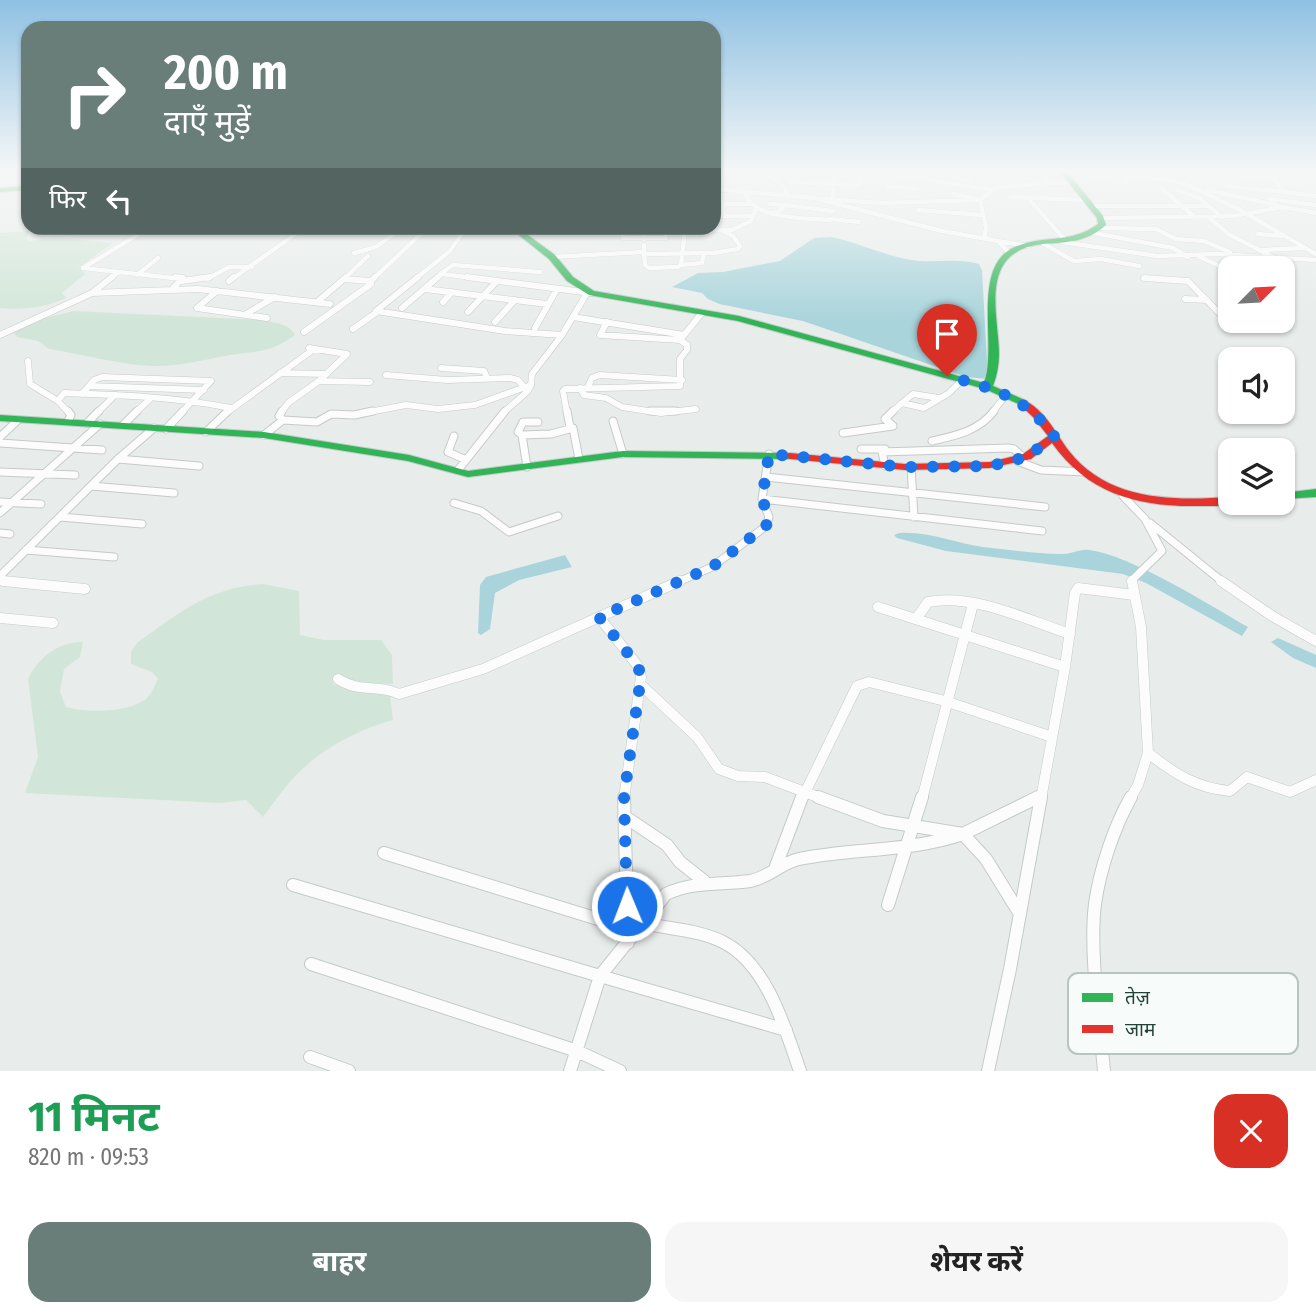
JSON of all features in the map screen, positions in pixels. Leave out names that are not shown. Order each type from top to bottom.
[{"type":"main road","points":[[989,387],[994,376],[1000,265],[1020,249],[1083,239],[1101,229],[1097,222]]},
{"type":"main road","points":[[523,235],[552,257],[570,279],[589,293],[739,318],[989,387],[1039,416],[1072,460],[1098,484],[1123,496],[1153,502],[1218,501]]},
{"type":"main road","points":[[0,418],[264,435],[461,464],[468,474],[623,454],[769,454],[885,466],[990,466],[1021,459],[1054,436]]},
{"type":"main road","points":[[1295,495],[1316,493]]},
{"type":"street","points":[[721,230],[736,229],[749,222]]},
{"type":"street","points":[[828,231],[830,222]]},
{"type":"street","points":[[911,222],[998,241],[1020,249]]},
{"type":"street","points":[[984,222],[984,238]]},
{"type":"street","points":[[1048,222],[1064,242],[1139,255],[1244,256]]},
{"type":"street","points":[[1101,229],[1162,222]]},
{"type":"street","points":[[1214,222],[1230,235],[1272,256]]},
{"type":"street","points":[[1259,222],[1316,254]]},
{"type":"street","points":[[733,236],[736,229]]},
{"type":"street","points":[[1101,229],[1112,250]]},
{"type":"street","points":[[1101,229],[1156,229],[1176,239],[1204,241],[1236,255]]},
{"type":"street","points":[[1101,229],[1168,247],[1188,257]]},
{"type":"street","points":[[623,235],[623,238],[644,247],[681,254],[738,249],[740,246],[733,236],[721,231]]},
{"type":"street","points":[[1258,234],[1282,236]]},
{"type":"street","points":[[137,235],[83,268],[178,278],[182,281],[205,280],[225,267],[252,267]]},
{"type":"street","points":[[229,281],[295,235]]},
{"type":"street","points":[[355,253],[376,247],[393,235]]},
{"type":"street","points":[[304,332],[371,284],[371,281],[421,235]]},
{"type":"street","points":[[353,329],[450,251],[461,235]]},
{"type":"street","points":[[644,235],[649,268],[702,263],[704,253]]},
{"type":"street","points":[[552,257],[644,247],[666,238],[666,235]]},
{"type":"street","points":[[681,265],[685,235]]},
{"type":"street","points":[[998,241],[1020,249]]},
{"type":"street","points":[[1259,248],[1296,243]]},
{"type":"street","points":[[1044,244],[1074,261],[1101,259],[1139,265]]},
{"type":"street","points":[[1259,248],[1305,248]]},
{"type":"street","points":[[317,302],[368,256]]},
{"type":"street","points":[[1198,256],[1218,265]]},
{"type":"street","points":[[137,275],[158,257]]},
{"type":"street","points":[[1295,260],[1316,260]]},
{"type":"street","points":[[402,308],[451,265],[540,272]]},
{"type":"street","points":[[483,280],[496,267]]},
{"type":"street","points":[[92,293],[94,288],[117,273]]},
{"type":"street","points":[[440,274],[589,293],[532,374],[527,386],[528,391],[502,414],[461,464],[448,452],[454,436]]},
{"type":"street","points":[[1144,278],[1201,281]]},
{"type":"street","points":[[344,279],[371,281]]},
{"type":"street","points":[[535,328],[547,304],[570,279]]},
{"type":"street","points":[[173,288],[182,281]]},
{"type":"street","points":[[1188,281],[1216,309]]},
{"type":"street","points":[[468,312],[496,282]]},
{"type":"street","points":[[0,335],[92,293],[173,288],[330,304]]},
{"type":"street","points":[[425,289],[547,304]]},
{"type":"street","points":[[217,291],[197,309],[267,318]]},
{"type":"street","points":[[443,302],[452,292]]},
{"type":"street","points":[[246,314],[275,297]]},
{"type":"street","points":[[1185,299],[1207,300]]},
{"type":"street","points":[[495,322],[515,300]]},
{"type":"street","points":[[377,312],[505,331],[562,335]]},
{"type":"street","points":[[682,337],[702,313]]},
{"type":"street","points":[[312,316],[324,318]]},
{"type":"street","points":[[573,317],[682,337],[687,345],[680,359],[682,384],[677,387],[584,387],[563,391],[570,427],[575,430],[579,459]]},
{"type":"street","points":[[607,322],[600,335],[682,337]]},
{"type":"street","points":[[205,432],[231,408],[311,349],[347,355],[319,381],[288,403],[279,416],[283,420]]},
{"type":"street","points":[[27,361],[30,384],[58,401],[71,415],[68,421]]},
{"type":"street","points":[[442,368],[479,370],[485,373],[487,378]]},
{"type":"street","points":[[281,373],[326,374]]},
{"type":"street","points":[[386,375],[447,380],[515,378],[527,386]]},
{"type":"street","points":[[682,380],[599,375],[584,387],[584,395],[606,398],[622,407],[661,413],[696,409]]},
{"type":"street","points":[[0,579],[118,459],[194,402],[211,381],[102,377],[82,394]]},
{"type":"street","points":[[902,403],[924,408],[953,393],[962,380]]},
{"type":"street","points":[[319,381],[370,382]]},
{"type":"street","points":[[89,386],[204,390]]},
{"type":"street","points":[[264,435],[283,420],[317,422],[331,414],[354,415],[406,405],[438,408],[475,405],[527,386]]},
{"type":"street","points":[[58,401],[64,393],[115,395],[231,408]]},
{"type":"street","points":[[843,433],[894,426],[885,419],[913,394],[939,398]]},
{"type":"street","points":[[0,513],[72,448],[115,395]]},
{"type":"street","points":[[932,441],[962,433],[988,420],[1006,395]]},
{"type":"street","points":[[123,425],[150,399]]},
{"type":"street","points":[[0,437],[18,420]]},
{"type":"street","points":[[613,421],[623,454]]},
{"type":"street","points":[[527,467],[522,435],[518,432],[523,422],[538,422]]},
{"type":"street","points":[[522,435],[551,434],[570,427]]},
{"type":"street","points":[[0,443],[102,450]]},
{"type":"street","points":[[861,449],[1008,448],[1014,449],[1024,466],[1084,472]]},
{"type":"street","points":[[885,449],[882,452],[885,466]]},
{"type":"street","points":[[338,679],[352,688],[387,689],[399,694],[483,669],[712,567],[766,526],[769,517],[762,499],[769,454]]},
{"type":"street","points":[[118,459],[199,466]]},
{"type":"street","points":[[911,467],[914,517]]},
{"type":"street","points":[[0,472],[75,475]]},
{"type":"street","points":[[766,477],[1045,507]]},
{"type":"street","points":[[91,486],[174,493]]},
{"type":"street","points":[[1123,496],[1173,544],[1270,615],[1316,641]]},
{"type":"street","points":[[762,499],[1042,531]]},
{"type":"street","points":[[0,502],[41,504]]},
{"type":"street","points":[[454,503],[481,511],[509,533],[558,516]]},
{"type":"street","points":[[60,517],[142,524]]},
{"type":"street","points":[[1097,973],[1095,903],[1117,822],[1138,785],[1147,753],[1141,627],[1132,580],[1162,551],[1145,519]]},
{"type":"street","points":[[0,533],[10,534]]},
{"type":"street","points":[[26,550],[114,557]]},
{"type":"street","points":[[0,579],[85,589]]},
{"type":"street","points":[[988,1071],[1042,795],[1075,593],[1079,588],[1134,595]]},
{"type":"street","points":[[916,619],[924,603],[954,599],[1070,634]]},
{"type":"street","points":[[888,905],[910,848],[945,701],[974,604]]},
{"type":"street","points":[[878,607],[1065,667]]},
{"type":"street","points":[[599,617],[640,671],[625,784],[628,943]]},
{"type":"street","points":[[0,618],[53,623]]},
{"type":"street","points":[[776,866],[805,790],[857,686],[861,683],[869,682],[945,701],[1052,737]]},
{"type":"street","points":[[640,684],[697,737],[719,769],[738,776],[765,777],[870,817],[963,834],[986,859],[1020,914]]},
{"type":"street","points":[[1147,753],[1188,785],[1206,790],[1230,791],[1247,777],[1290,792],[1316,780]]},
{"type":"street","points":[[570,1071],[600,976],[666,894],[704,881],[753,881],[776,866],[799,859],[937,844],[1042,795]]},
{"type":"street","points":[[624,816],[667,845],[680,862],[704,881]]},
{"type":"street","points":[[384,853],[627,928]]},
{"type":"street","points":[[293,885],[786,1030]]},
{"type":"street","points":[[643,923],[723,942],[737,951],[755,972],[786,1030],[800,1071]]},
{"type":"street","points":[[311,964],[576,1051],[620,1071]]},
{"type":"street","points":[[310,1057],[348,1071]]},
{"type":"green space","points":[[21,232],[21,235],[28,235],[26,238],[29,241],[57,238],[113,243],[79,267],[85,274],[62,293],[66,298],[34,308],[0,308],[0,233]]},
{"type":"green space","points":[[74,311],[263,320],[285,326],[295,335],[264,350],[180,364],[150,366],[49,349],[38,341],[17,337],[13,331],[32,321]]},
{"type":"green space","points":[[263,584],[299,591],[300,635],[324,640],[381,640],[392,655],[393,684],[359,683],[338,674],[333,678],[333,684],[356,691],[390,695],[393,720],[347,738],[315,758],[294,777],[263,817],[246,800],[220,803],[25,793],[38,757],[28,679],[43,658],[66,644],[83,642],[80,657],[64,669],[60,692],[66,707],[96,711],[130,707],[147,698],[158,679],[152,672],[131,664],[131,652],[137,643],[195,603],[227,590]]},
{"type":"water","points":[[832,237],[912,260],[979,264],[982,270],[988,379],[966,377],[803,321],[719,304],[702,293],[672,287],[698,273],[723,272],[780,261],[814,238]]},
{"type":"water","points":[[921,534],[1023,552],[1063,554],[1089,550],[1107,554],[1170,582],[1248,627],[1242,636],[1146,583],[1123,574],[946,551],[894,535]]},
{"type":"water","points":[[565,555],[572,567],[519,580],[495,593],[490,629],[481,635],[478,633],[480,585],[486,577]]},
{"type":"water","points":[[1278,638],[1316,655],[1316,668],[1293,658],[1271,642]]},
{"type":"traffic: fast","points":[[988,387],[995,356],[992,302],[997,269],[1015,249],[1078,238],[1102,225],[1101,222]]},
{"type":"traffic: fast","points":[[523,235],[552,257],[570,279],[592,293],[739,319],[988,387],[1023,403]]},
{"type":"traffic: fast","points":[[0,418],[264,435],[409,458],[468,474],[623,454],[790,456]]},
{"type":"traffic: fast","points":[[1295,495],[1316,493]]},
{"type":"traffic: jam","points":[[1023,403],[1043,421],[1068,457],[1084,473],[1103,485],[1143,498],[1186,503],[1218,502]]},
{"type":"traffic: jam","points":[[790,456],[905,467],[990,465],[1027,457],[1054,436]]},
{"type":"route","points":[[627,906],[624,796],[641,677],[638,666],[599,617],[712,567],[766,526],[769,517],[762,499],[769,454],[905,467],[990,466],[1027,457],[1054,436],[1039,416],[1013,398],[989,387],[947,376]]}]
